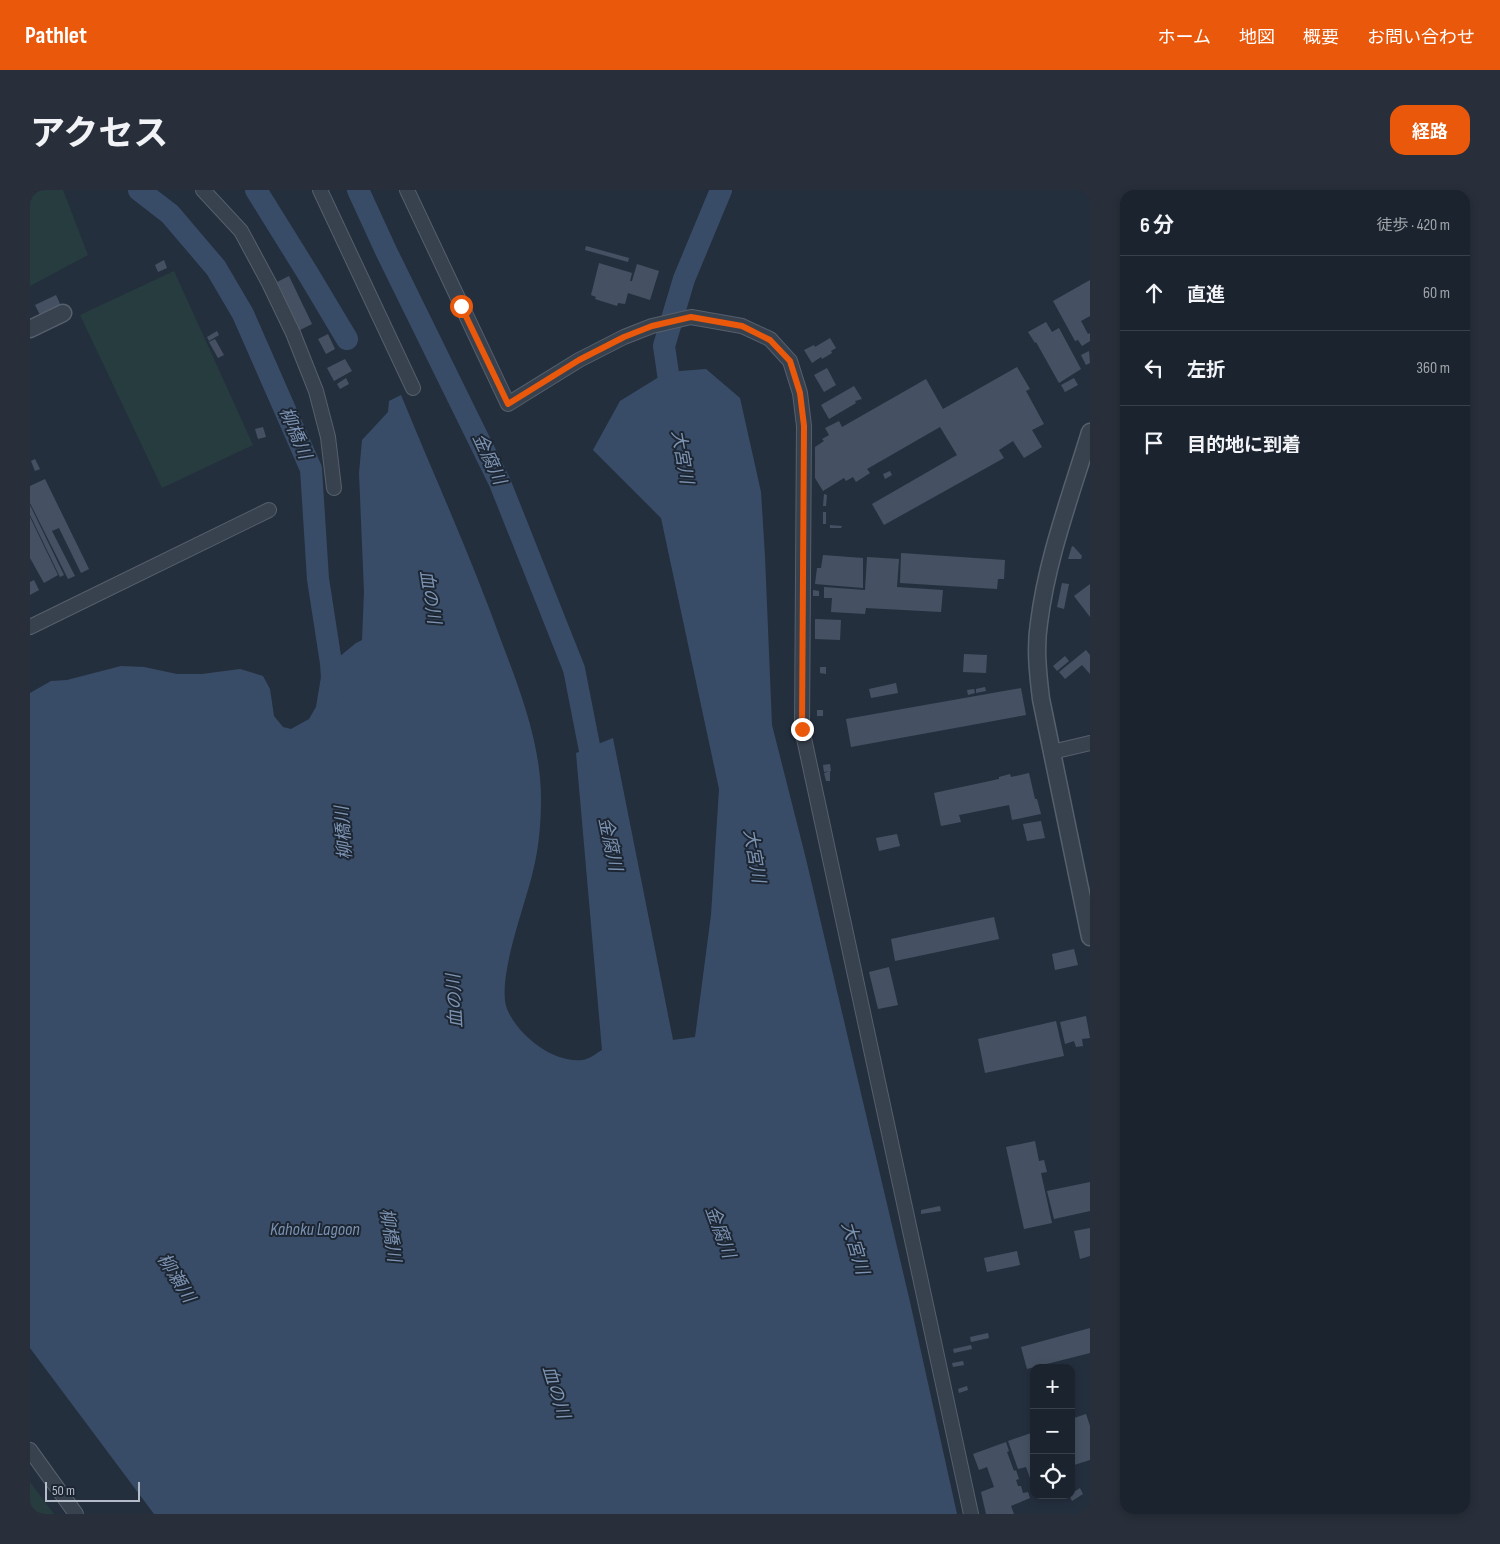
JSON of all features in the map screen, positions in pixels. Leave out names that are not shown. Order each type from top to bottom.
[{"type":"street","points":[[203,190],[241,231],[269,283],[293,334],[316,391],[328,437],[334,488]]},
{"type":"street","points":[[320,190],[413,388]]},
{"type":"street","points":[[407,190],[508,404],[579,360],[624,337],[652,326],[691,317],[742,326],[770,340],[790,361],[800,393],[804,426],[802,729],[971,1514]]},
{"type":"street","points":[[30,330],[63,313]]},
{"type":"street","points":[[1090,432],[1047,577],[1038,625],[1037,665],[1041,699],[1090,937]]},
{"type":"street","points":[[30,627],[269,510]]},
{"type":"street","points":[[1052,752],[1090,743]]},
{"type":"street","points":[[30,1450],[76,1514]]},
{"type":"green space","points":[[30,190],[63,190],[88,255],[30,286]]},
{"type":"green space","points":[[174,271],[253,445],[162,488],[80,315]]},
{"type":"green space","points":[[30,1482],[54,1514],[30,1514]]},
{"type":"water","name":"Kahoku Lagoon","points":[[706,369],[740,398],[761,492],[772,725],[806,859],[910,1302],[957,1514],[154,1514],[30,1348],[30,693],[51,681],[67,680],[121,666],[144,667],[177,674],[202,674],[240,669],[263,676],[270,689],[274,716],[283,727],[291,729],[309,719],[316,707],[322,671],[362,640],[364,592],[359,473],[362,440],[388,412],[389,401],[401,395],[466,550],[516,681],[529,720],[538,759],[541,799],[538,844],[533,871],[513,941],[505,979],[507,1009],[512,1019],[528,1037],[537,1045],[559,1057],[571,1060],[584,1060],[602,1050],[576,753],[613,738],[673,1040],[695,1037],[711,915],[719,789],[661,518],[593,450],[620,401],[667,372]]},
{"type":"building","points":[[586,246],[629,258],[628,262],[585,250]]},
{"type":"building","points":[[164,260],[167,268],[158,272],[155,265]]},
{"type":"building","points":[[599,263],[632,273],[630,281],[632,281],[637,264],[659,271],[650,300],[628,293],[625,304],[618,303],[617,306],[595,299],[596,297],[591,295]]},
{"type":"building","points":[[289,276],[312,324],[300,330],[277,282]]},
{"type":"building","points":[[1090,280],[1090,316],[1081,321],[1088,334],[1090,333],[1090,341],[1082,346],[1078,340],[1075,341],[1053,301]]},
{"type":"building","points":[[56,295],[61,306],[40,315],[35,305]]},
{"type":"building","points":[[1046,322],[1052,332],[1059,328],[1081,369],[1059,383],[1036,342],[1028,332]]},
{"type":"building","points":[[217,331],[219,335],[209,341],[207,337]]},
{"type":"building","points":[[328,334],[335,349],[326,354],[318,339]]},
{"type":"building","points":[[830,338],[836,348],[831,351],[832,353],[812,363],[804,350],[814,345],[815,347]]},
{"type":"building","points":[[215,339],[224,355],[218,358],[209,342]]},
{"type":"building","points":[[1089,351],[1090,363],[1086,365],[1081,355]]},
{"type":"building","points":[[345,359],[352,371],[334,381],[327,368]]},
{"type":"building","points":[[1017,367],[1030,389],[1026,391],[1044,424],[1032,430],[1042,447],[1024,458],[1013,441],[999,450],[1004,458],[884,525],[872,504],[957,455],[940,427],[867,469],[870,473],[856,482],[853,477],[846,481],[844,478],[823,491],[815,478],[815,447],[824,441],[822,439],[829,435],[825,428],[839,421],[842,427],[926,379],[943,409]]},
{"type":"building","points":[[827,368],[836,385],[824,392],[814,375]]},
{"type":"building","points":[[346,378],[349,384],[340,389],[337,384]]},
{"type":"building","points":[[1074,378],[1078,385],[1065,392],[1061,385]]},
{"type":"building","points":[[854,386],[862,399],[855,401],[856,403],[829,419],[821,405]]},
{"type":"building","points":[[263,427],[266,437],[258,439],[255,429]]},
{"type":"building","points":[[35,459],[40,469],[35,471],[31,461]]},
{"type":"building","points":[[890,471],[892,475],[885,479],[883,474]]},
{"type":"building","points":[[45,479],[89,569],[81,573],[59,528],[52,531],[75,576],[68,579],[30,503],[30,486]]},
{"type":"building","points":[[824,494],[827,495],[826,506],[823,506]]},
{"type":"building","points":[[30,505],[64,575],[60,577],[30,515]]},
{"type":"building","points":[[823,512],[826,512],[826,524],[823,524]]},
{"type":"building","points":[[30,517],[58,575],[44,583],[30,558]]},
{"type":"building","points":[[830,525],[842,526],[841,528],[830,528]]},
{"type":"building","points":[[1072,546],[1082,556],[1081,559],[1068,559]]},
{"type":"building","points":[[901,553],[1005,560],[1004,579],[998,579],[997,589],[900,583]]},
{"type":"building","points":[[823,555],[863,558],[863,588],[815,584],[817,568],[821,568]]},
{"type":"building","points":[[867,557],[899,559],[897,587],[943,590],[941,612],[866,608],[865,614],[831,612],[832,598],[824,598],[824,587],[865,590]]},
{"type":"building","points":[[34,580],[39,590],[30,595],[30,582]]},
{"type":"building","points":[[1062,583],[1069,584],[1064,609],[1057,607]]},
{"type":"building","points":[[1090,584],[1090,617],[1074,596]]},
{"type":"building","points":[[813,590],[819,591],[819,596],[813,596]]},
{"type":"building","points":[[815,619],[841,620],[840,640],[815,639]]},
{"type":"building","points":[[1086,650],[1090,655],[1090,674],[1082,665],[1065,679],[1059,672]]},
{"type":"building","points":[[964,654],[987,655],[986,673],[963,672]]},
{"type":"building","points":[[1065,656],[1069,661],[1057,671],[1053,666]]},
{"type":"building","points":[[820,667],[826,667],[826,674],[820,673]]},
{"type":"building","points":[[896,683],[898,693],[871,698],[869,689]]},
{"type":"building","points":[[985,687],[986,691],[976,693],[976,689]]},
{"type":"building","points":[[1021,688],[1026,715],[851,747],[846,719]]},
{"type":"building","points":[[974,689],[975,693],[968,695],[967,690]]},
{"type":"building","points":[[817,710],[823,710],[823,716],[817,716]]},
{"type":"building","points":[[830,764],[831,771],[824,772],[823,765]]},
{"type":"building","points":[[830,771],[830,781],[826,781],[824,773]]},
{"type":"building","points":[[1029,773],[1035,799],[1037,799],[1041,814],[1012,820],[1009,805],[959,815],[961,822],[941,826],[934,793],[999,779],[999,777],[1010,774],[1011,777]]},
{"type":"building","points":[[1041,821],[1045,838],[1027,841],[1023,824]]},
{"type":"building","points":[[897,834],[900,846],[879,851],[876,838]]},
{"type":"building","points":[[994,917],[999,939],[895,961],[891,939]]},
{"type":"building","points":[[1074,949],[1078,965],[1055,970],[1052,954]]},
{"type":"building","points":[[889,967],[898,1005],[878,1009],[869,972]]},
{"type":"building","points":[[1086,1016],[1090,1038],[1082,1039],[1083,1046],[1076,1047],[1074,1041],[1065,1044],[1060,1022]]},
{"type":"building","points":[[1056,1021],[1064,1056],[985,1073],[978,1039]]},
{"type":"building","points":[[1035,1141],[1039,1161],[1044,1160],[1047,1172],[1041,1173],[1052,1223],[1024,1229],[1006,1147]]},
{"type":"building","points":[[1090,1182],[1090,1211],[1054,1219],[1047,1191]]},
{"type":"building","points":[[940,1206],[941,1211],[921,1214],[921,1210]]},
{"type":"building","points":[[1090,1228],[1090,1256],[1080,1259],[1074,1231]]},
{"type":"building","points":[[1017,1251],[1020,1265],[987,1272],[984,1258]]},
{"type":"building","points":[[1090,1328],[1090,1353],[1047,1364],[1030,1364],[1030,1368],[1027,1369],[1021,1347]]},
{"type":"building","points":[[988,1333],[989,1338],[971,1342],[970,1337]]},
{"type":"building","points":[[971,1345],[972,1349],[954,1353],[953,1349]]},
{"type":"building","points":[[963,1361],[964,1365],[953,1367],[952,1363]]},
{"type":"building","points":[[967,1386],[968,1390],[959,1393],[958,1389]]},
{"type":"building","points":[[1086,1414],[1090,1426],[1090,1460],[1075,1465],[1075,1454],[1075,1418]]},
{"type":"building","points":[[1030,1433],[1030,1478],[1026,1467],[1018,1469],[1008,1441]]},
{"type":"building","points":[[1006,1442],[1009,1451],[1007,1452],[1019,1479],[1016,1480],[1018,1486],[1021,1486],[1023,1493],[1028,1492],[1030,1498],[1011,1506],[1014,1514],[986,1514],[981,1492],[994,1487],[987,1467],[979,1470],[973,1454]]},
{"type":"building","points":[[1080,1488],[1083,1494],[1072,1501],[1071,1499],[1075,1499],[1075,1491]]},
{"type":"waterway","name":"柳橋川","points":[[139,190],[170,214],[216,268],[243,314],[311,469],[318,579],[331,663],[333,693]]},
{"type":"waterway","name":"血の川","points":[[256,190],[347,339]]},
{"type":"waterway","name":"金腐川","points":[[358,190],[500,483],[574,669],[595,776]]},
{"type":"waterway","name":"大宮川","points":[[672,401],[664,346],[684,279],[721,190]]},
{"type":"route","points":[[461,306],[508,404],[579,360],[624,337],[652,326],[691,317],[742,326],[770,340],[790,361],[800,393],[804,426],[802,729]]},
{"type":"water label","name":"柳瀬川","points":[[176,1278]]}]
